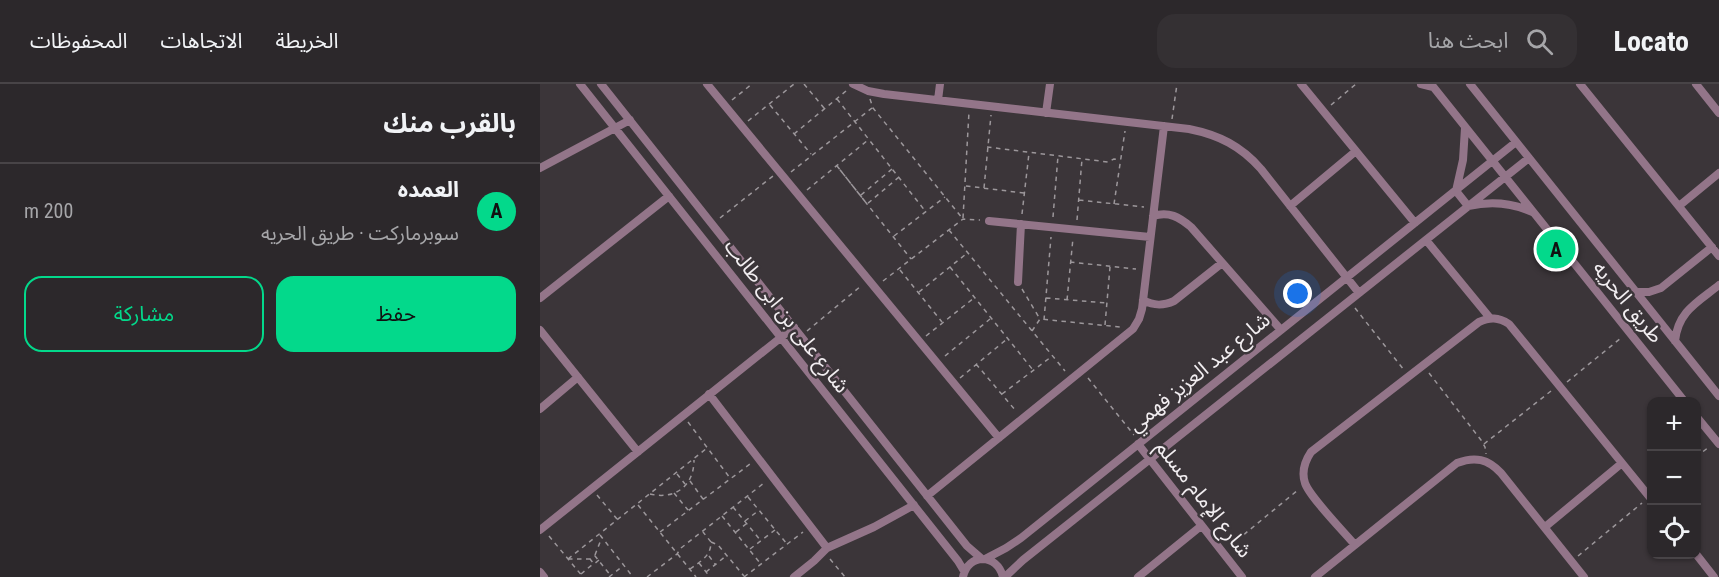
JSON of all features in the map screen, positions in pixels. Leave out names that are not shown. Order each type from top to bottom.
[{"type":"street","name":"شارع على بن ابى طالب","points":[[580,84],[950,550],[964,574]]},
{"type":"street","name":"شارع على بن ابى طالب","points":[[602,84],[962,540],[972,552],[998,566],[1004,577]]},
{"type":"street","points":[[707,84],[999,438]]},
{"type":"street","points":[[854,84],[868,91],[1206,132],[1222,138],[1237,146],[1250,157],[1359,293]]},
{"type":"street","points":[[938,100],[940,84]]},
{"type":"street","points":[[1046,112],[1050,84]]},
{"type":"street","points":[[1301,84],[1415,224]]},
{"type":"street","points":[[1421,84],[1432,86]]},
{"type":"street","name":"طريق الحريه","points":[[1470,84],[1719,396]]},
{"type":"street","points":[[1580,84],[1719,256]]},
{"type":"street","points":[[1696,84],[1719,113]]},
{"type":"street","name":"طريق الحريه","points":[[1432,86],[1681,397]]},
{"type":"street","points":[[542,163],[630,120]]},
{"type":"street","points":[[927,496],[1133,329],[1139,319],[1143,300],[1153,212],[1168,127]]},
{"type":"street","points":[[1465,128],[1464,160],[1456,191],[1468,206],[1499,203],[1535,214]]},
{"type":"street","name":"شارع عبد العزيز فهمي","points":[[964,574],[969,564],[1012,544],[1516,142]]},
{"type":"street","points":[[1290,206],[1356,151]]},
{"type":"street","name":"شارع عبد العزيز فهمي","points":[[1004,577],[1529,158]]},
{"type":"street","points":[[1678,206],[1719,173]]},
{"type":"street","points":[[540,298],[669,196]]},
{"type":"street","points":[[1153,212],[1178,217],[1191,227],[1281,330]]},
{"type":"street","points":[[989,221],[1150,237]]},
{"type":"street","points":[[1018,282],[1021,224]]},
{"type":"street","points":[[1426,240],[1490,318]]},
{"type":"street","points":[[1636,292],[1649,292],[1661,288],[1712,247]]},
{"type":"street","points":[[1143,300],[1159,305],[1174,301],[1222,263]]},
{"type":"street","points":[[1675,341],[1676,330],[1686,311],[1719,285]]},
{"type":"street","points":[[1355,544],[1307,489],[1304,467],[1311,452],[1479,322],[1490,318],[1509,324],[1647,494]]},
{"type":"street","points":[[541,529],[794,327]]},
{"type":"street","points":[[540,330],[638,452]]},
{"type":"street","points":[[540,409],[578,377]]},
{"type":"street","points":[[709,394],[810,526],[825,550]]},
{"type":"street","points":[[1701,422],[1718,442]]},
{"type":"street","name":"شارع الإمام مسلم","points":[[1139,443],[1242,577]]},
{"type":"street","points":[[1315,577],[1457,463],[1466,459],[1486,461],[1494,466],[1584,577]]},
{"type":"street","points":[[1545,528],[1622,463]]},
{"type":"street","points":[[794,577],[825,550],[867,531],[914,505]]},
{"type":"street","points":[[1138,577],[1201,526]]},
{"type":"street","points":[[950,550],[958,547],[962,540]]},
{"type":"street","points":[[1012,544],[1016,554],[1023,560]]},
{"type":"street","points":[[1699,559],[1714,577]]},
{"type":"street","points":[[540,572],[544,577]]},
{"type":"path","points":[[725,105],[752,84]]},
{"type":"path","points":[[742,126],[794,84]]},
{"type":"path","points":[[804,84],[824,109]]},
{"type":"path","points":[[794,134],[854,84]]},
{"type":"path","points":[[1168,127],[1177,84]]},
{"type":"path","points":[[1323,111],[1356,84]]},
{"type":"path","points":[[868,91],[873,108],[963,219]]},
{"type":"path","points":[[837,99],[926,212]]},
{"type":"path","points":[[769,104],[812,155]]},
{"type":"path","points":[[963,219],[970,104]]},
{"type":"path","points":[[984,188],[991,106]]},
{"type":"path","points":[[712,224],[812,155],[873,108]]},
{"type":"path","points":[[1114,204],[1126,122]]},
{"type":"path","points":[[800,196],[869,139]]},
{"type":"path","points":[[987,147],[1108,162],[1114,159],[1120,160]]},
{"type":"path","points":[[1021,224],[1029,152]]},
{"type":"path","points":[[1044,320],[1058,156]]},
{"type":"path","points":[[1067,300],[1082,159]]},
{"type":"path","points":[[837,166],[911,259]]},
{"type":"path","points":[[860,195],[892,168]]},
{"type":"path","points":[[867,204],[899,177]]},
{"type":"path","points":[[965,186],[1025,193]]},
{"type":"path","points":[[894,237],[945,197]]},
{"type":"path","points":[[1078,200],[1153,212]]},
{"type":"path","points":[[875,287],[963,219],[989,221]]},
{"type":"path","points":[[949,230],[1071,379]]},
{"type":"path","points":[[918,292],[968,252]]},
{"type":"path","points":[[1070,262],[1146,270]]},
{"type":"path","points":[[1105,326],[1111,266]]},
{"type":"path","points":[[950,267],[1033,370]]},
{"type":"path","points":[[899,269],[943,323]]},
{"type":"path","points":[[801,336],[869,280]]},
{"type":"path","points":[[1018,282],[1040,319],[1133,329]]},
{"type":"path","points":[[920,341],[975,298]]},
{"type":"path","points":[[1046,298],[1107,303]]},
{"type":"path","points":[[1349,301],[1409,376]]},
{"type":"path","points":[[937,363],[991,318]]},
{"type":"path","points":[[1032,331],[1040,319]]},
{"type":"path","points":[[1483,444],[1629,331]]},
{"type":"path","points":[[954,382],[1008,338]]},
{"type":"path","points":[[1002,394],[1052,355]]},
{"type":"path","points":[[976,364],[1022,419]]},
{"type":"path","points":[[1423,365],[1483,444],[1486,461]]},
{"type":"path","points":[[1082,370],[1139,443]]},
{"type":"path","points":[[682,415],[731,478]]},
{"type":"path","points":[[1701,454],[1718,442]]},
{"type":"path","points":[[568,559],[601,535],[707,448]]},
{"type":"path","points":[[660,532],[758,458]]},
{"type":"path","points":[[650,494],[666,496],[674,494],[686,485],[694,466],[694,459]]},
{"type":"path","points":[[677,473],[686,485]]},
{"type":"path","points":[[647,577],[772,477]]},
{"type":"path","points":[[689,481],[703,499]]},
{"type":"path","points":[[1222,552],[1305,484]]},
{"type":"path","points":[[592,489],[617,520]]},
{"type":"path","points":[[674,494],[688,511]]},
{"type":"path","points":[[748,496],[787,544]]},
{"type":"path","points":[[1571,561],[1647,500]]},
{"type":"path","points":[[637,504],[696,577]]},
{"type":"path","points":[[733,507],[761,541]]},
{"type":"path","points":[[735,532],[759,510]]},
{"type":"path","points":[[722,516],[761,564]]},
{"type":"path","points":[[702,531],[711,542],[718,544],[744,577],[810,526]]},
{"type":"path","points":[[541,529],[582,576],[599,560]]},
{"type":"path","points":[[749,550],[776,530]]},
{"type":"path","points":[[568,559],[591,559],[595,556],[601,535]]},
{"type":"path","points":[[601,535],[633,577]]},
{"type":"path","points":[[689,569],[708,556],[711,542]]},
{"type":"path","points":[[825,550],[844,577]]},
{"type":"path","points":[[706,572],[727,555]]},
{"type":"path","points":[[595,556],[610,576],[624,566]]},
{"type":"path","points":[[708,556],[715,564]]},
{"type":"path","points":[[591,559],[594,564]]},
{"type":"path","points":[[698,563],[710,577]]},
{"type":"place","name":"العمده","points":[[1556,249]]}]
